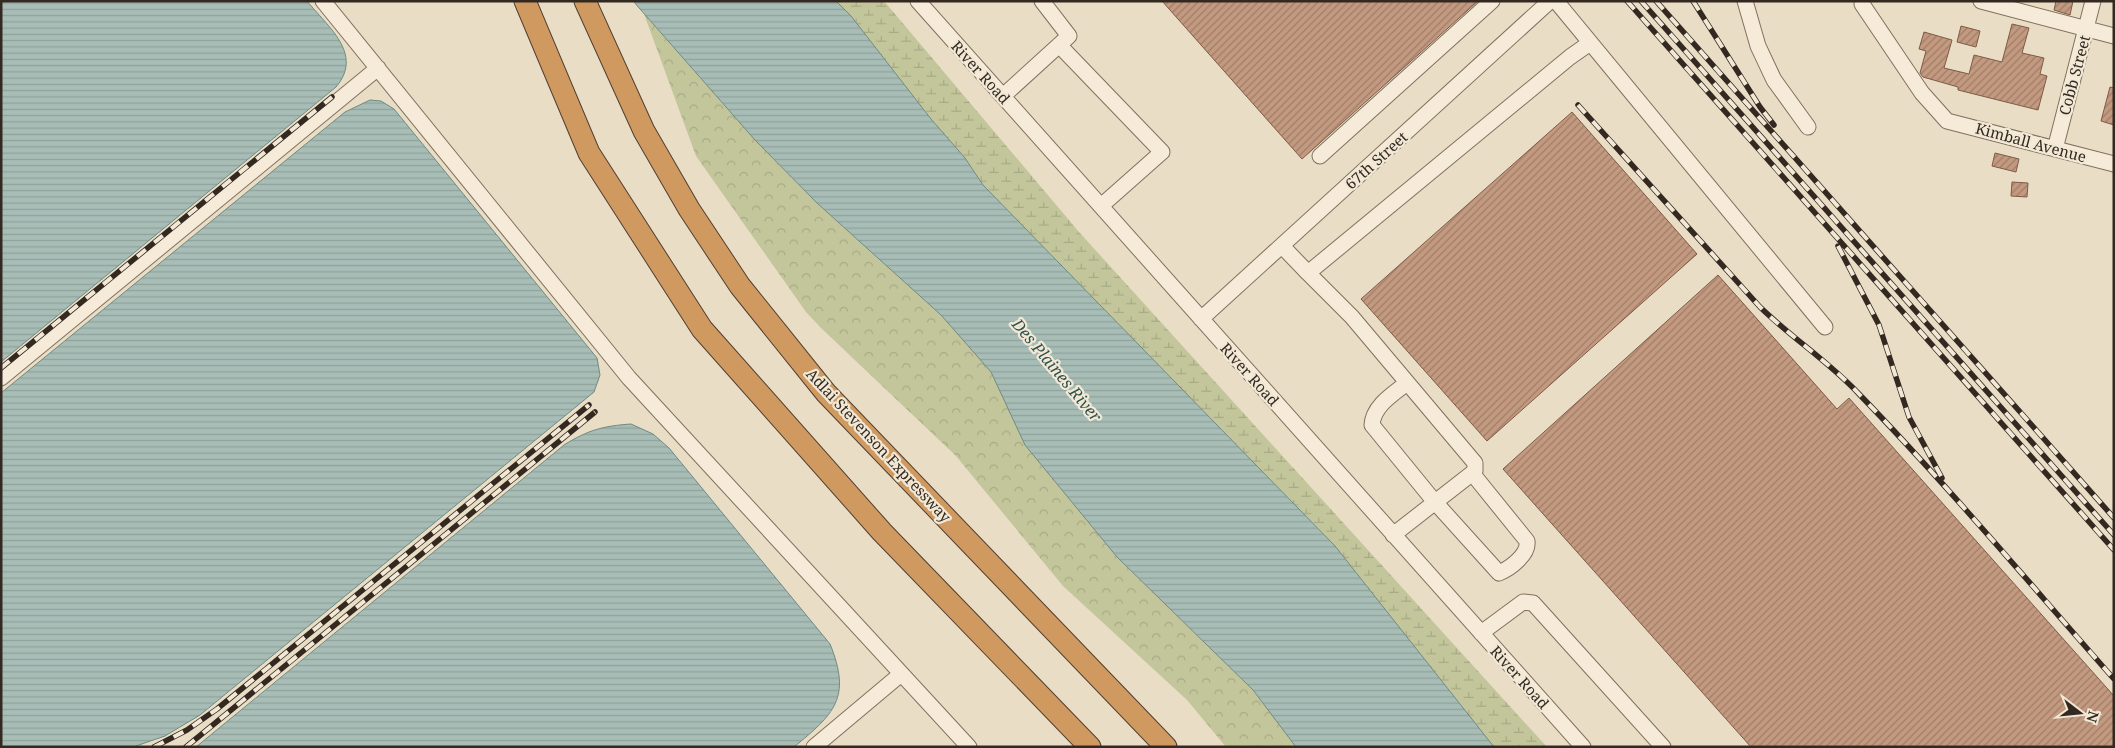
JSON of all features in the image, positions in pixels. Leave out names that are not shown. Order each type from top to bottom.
[{"type":"highway","points":[[525,1],[589,152],[702,328],[882,532],[1090,747]]},
{"type":"highway","name":"Adlai Stevenson Expressway","points":[[584,1],[644,131],[689,209],[740,286],[826,393],[1166,747]]},
{"type":"street","points":[[323,1],[629,378],[969,747]]},
{"type":"street","name":"River Road","points":[[918,1],[1583,747]]},
{"type":"street","points":[[1003,96],[1069,36],[1042,1]]},
{"type":"street","points":[[1320,156],[1492,1]]},
{"type":"street","name":"67th Street","points":[[1201,319],[1550,1]]},
{"type":"street","points":[[1556,1],[1825,327]]},
{"type":"street","points":[[1745,1],[1758,46],[1774,80],[1808,128]]},
{"type":"street","points":[[1981,1],[2114,36]]},
{"type":"street","name":"Cobb Street","points":[[2055,148],[2093,1]]},
{"type":"street","name":"Kimball Avenue","points":[[1862,4],[1922,93],[1947,121],[2114,164]]},
{"type":"street","points":[[1308,273],[1570,57],[1590,43]]},
{"type":"street","points":[[1059,45],[1162,152],[1101,206]]},
{"type":"street","points":[[1,378],[378,68]]},
{"type":"street","points":[[1282,246],[1352,317],[1475,463],[1475,471],[1434,501],[1393,535]]},
{"type":"street","points":[[1407,383],[1376,410],[1372,417],[1372,425],[1434,501],[1499,573],[1507,570],[1526,552],[1527,541],[1472,473]]},
{"type":"street","points":[[1481,633],[1523,602],[1533,603],[1663,747]]},
{"type":"street","points":[[814,747],[902,674]]},
{"type":"green space","points":[[836,1],[884,1],[1079,232],[1547,747],[1494,747],[1491,744],[1335,546],[983,185],[965,158],[931,119],[851,16]]},
{"type":"green space","points":[[644,14],[755,140],[817,203],[941,315],[991,372],[1025,445],[1117,557],[1253,690],[1296,747],[1226,747],[1187,700],[1063,586],[956,456],[806,312],[696,156]]},
{"type":"water","points":[[1,1],[307,1],[340,41],[345,52],[346,63],[344,75],[336,87],[1,362]]},
{"type":"water","name":"Des Plaines River","points":[[633,1],[836,1],[851,16],[931,119],[965,158],[983,185],[1335,546],[1494,747],[1296,747],[1253,690],[1117,557],[1025,445],[991,372],[941,315],[817,203],[755,140]]},
{"type":"water","points":[[370,100],[381,101],[394,109],[597,358],[600,375],[594,392],[200,715],[165,736],[133,747],[1,747],[1,393],[345,112]]},
{"type":"water","points":[[631,424],[653,434],[669,448],[830,644],[839,678],[839,692],[829,714],[820,725],[794,747],[196,747],[564,445],[596,430]]},
{"type":"building","points":[[1162,1],[1478,1],[1302,159]]},
{"type":"building","points":[[2056,1],[2073,1],[2070,15],[2054,10]]},
{"type":"building","points":[[2012,24],[2029,28],[2022,53],[2044,58],[2040,74],[2047,76],[2038,110],[1958,90],[1958,87],[1923,77],[1920,73],[1926,51],[1919,49],[1924,32],[1952,40],[1944,68],[1969,74],[1974,55],[2002,62]]},
{"type":"building","points":[[1961,26],[1980,31],[1976,47],[1957,42]]},
{"type":"building","points":[[2110,87],[2114,88],[2114,125],[2101,121]]},
{"type":"building","points":[[1572,112],[1697,254],[1487,441],[1361,299]]},
{"type":"building","points":[[1995,153],[2019,159],[2016,172],[1992,166]]},
{"type":"building","points":[[2012,182],[2028,183],[2027,197],[2011,196]]},
{"type":"building","points":[[1718,275],[1837,409],[1849,398],[2114,696],[2114,747],[1751,747],[1503,469]]},
{"type":"railway","points":[[1627,1],[2114,550]]},
{"type":"railway","points":[[1641,1],[2114,535]]},
{"type":"railway","points":[[1656,1],[2114,518]]},
{"type":"railway","points":[[1693,1],[1760,107],[1774,125]]},
{"type":"railway","points":[[1,368],[332,97]]},
{"type":"railway","points":[[1578,105],[1760,307],[1847,382],[1892,429],[2114,679]]},
{"type":"railway","points":[[1838,246],[1879,325],[1909,417],[1942,478]]},
{"type":"railway","points":[[154,747],[187,730],[217,709],[589,405]]},
{"type":"railway","points":[[186,747],[595,412]]}]
